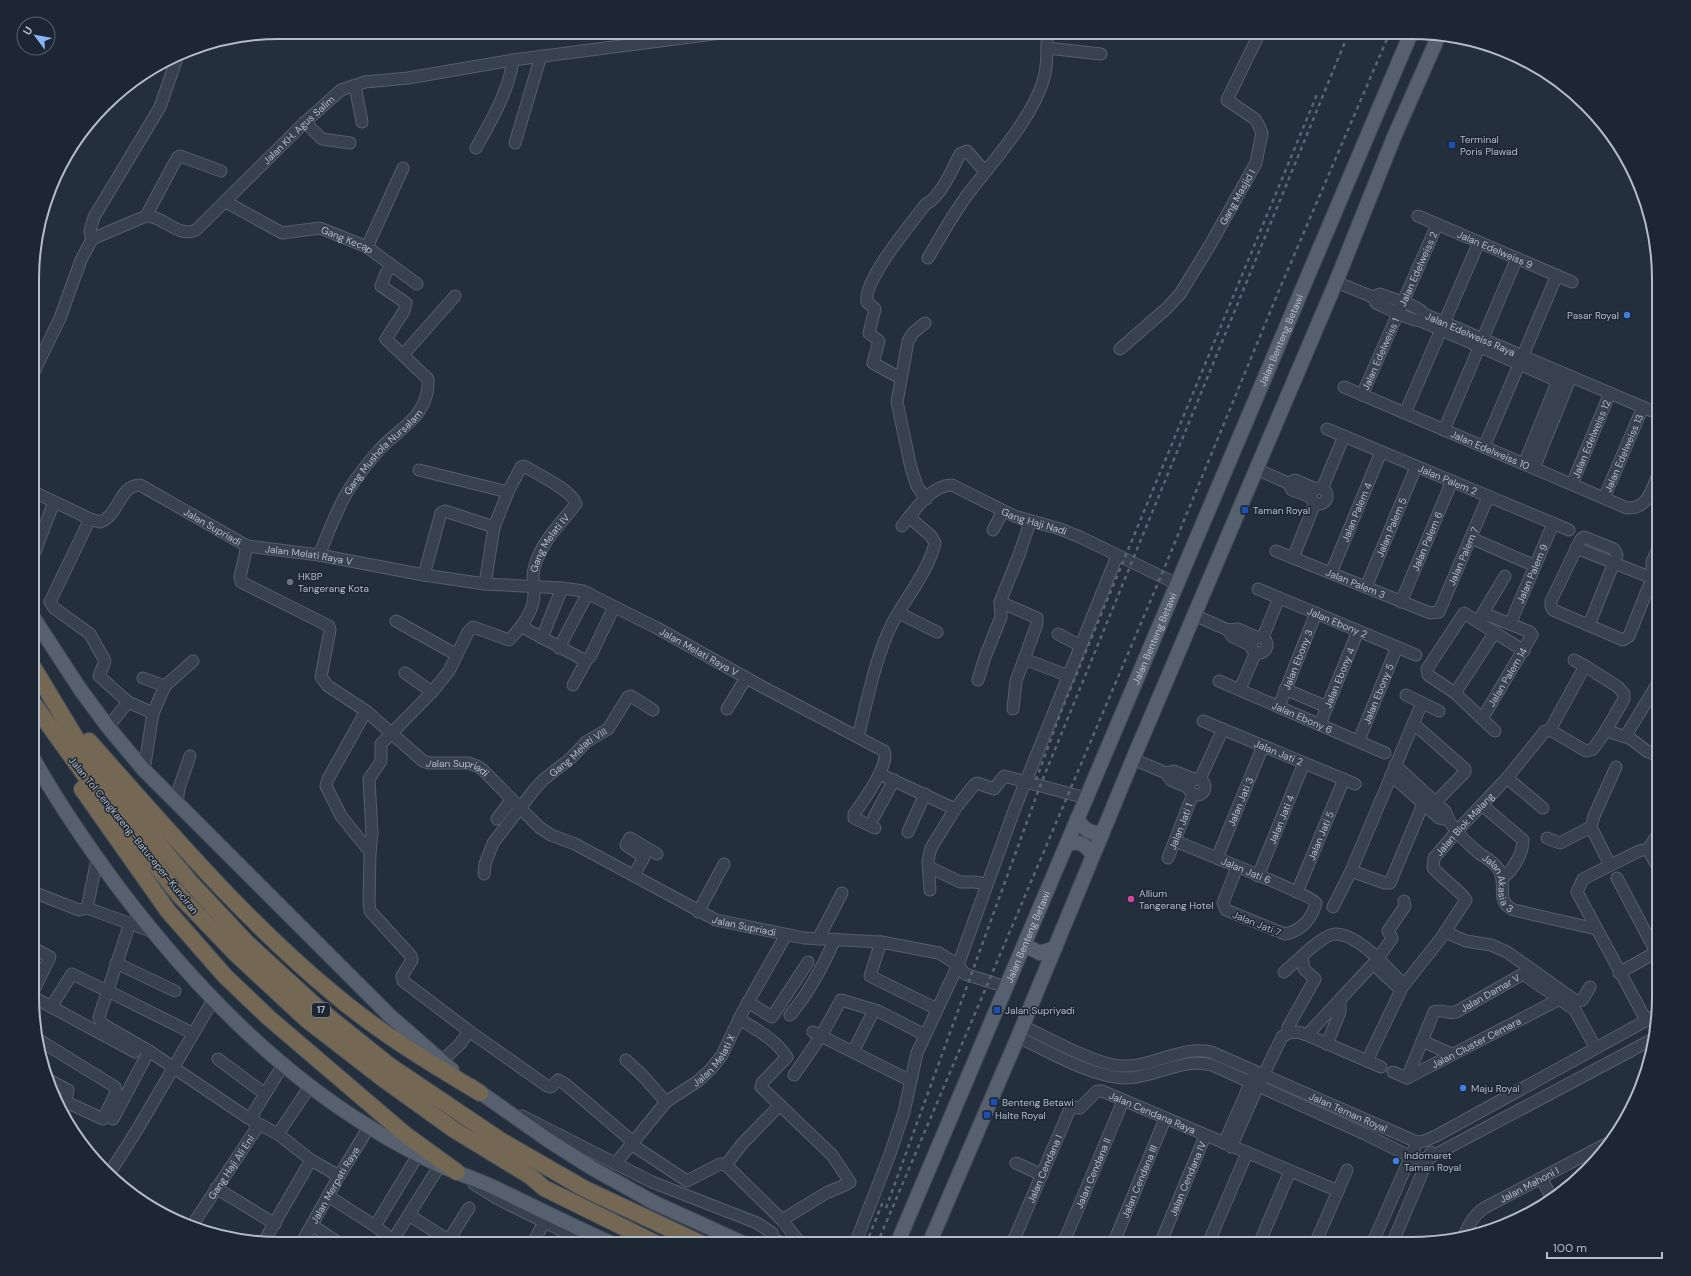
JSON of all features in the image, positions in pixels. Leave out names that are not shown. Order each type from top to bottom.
[{"type":"highway","name":"Jalan Tol Cengkareng–Batuceper–Kunciran","points":[[39,677],[97,769],[191,883],[246,942],[319,1008],[390,1066],[500,1140],[585,1189],[687,1237]]},
{"type":"highway","points":[[53,701],[194,859],[307,970],[340,1000],[395,1041],[480,1093]]},
{"type":"highway","name":"Jalan Tol Cengkareng–Batuceper–Kunciran","points":[[39,712],[99,794],[181,897],[236,954],[308,1020],[382,1078],[453,1129],[530,1176],[544,1188],[643,1237]]},
{"type":"highway","points":[[39,714],[82,789],[168,911],[211,960],[269,1018],[406,1135],[457,1172]]},
{"type":"main road","name":"Jalan Benteng Betawi","points":[[900,1237],[1408,39]]},
{"type":"main road","points":[[932,1237],[1056,948],[1133,759],[1336,282],[1394,137],[1437,41]]},
{"type":"main road","points":[[39,626],[108,727],[144,770],[389,1015],[480,1093],[548,1140],[638,1194],[730,1237]]},
{"type":"main road","points":[[39,769],[56,800],[97,859],[153,932],[212,1000],[284,1065],[310,1086],[369,1127],[418,1155],[492,1187],[598,1237]]},
{"type":"main road","points":[[1077,819],[1091,833],[1103,832]]},
{"type":"main road","points":[[1067,844],[1080,842],[1089,848],[1094,855]]},
{"type":"main road","points":[[1024,946],[1040,953],[1056,948]]},
{"type":"main road","points":[[1018,959],[1031,958],[1035,960],[1041,966],[1044,974]]},
{"type":"street","name":"Jalan KH. Agus Salim","points":[[146,216],[155,217],[178,230],[190,233],[204,224],[305,122],[334,95],[365,82],[408,78],[513,60],[674,39]]},
{"type":"street","points":[[928,258],[953,216],[1012,137],[1033,103],[1044,78],[1047,39]]},
{"type":"street","name":"Gang Masjid I","points":[[1120,349],[1167,308],[1180,294],[1210,246],[1256,163],[1262,133],[1258,124],[1249,114],[1227,100],[1257,39]]},
{"type":"street","points":[[1047,48],[1101,54]]},
{"type":"street","points":[[515,143],[541,56]]},
{"type":"street","points":[[476,148],[503,96],[512,69],[513,60]]},
{"type":"street","points":[[92,239],[90,231],[94,216],[160,107],[175,63]]},
{"type":"street","points":[[355,86],[362,122]]},
{"type":"street","points":[[305,122],[322,139],[350,143]]},
{"type":"street","points":[[900,378],[873,363],[879,342],[869,332],[875,309],[867,302],[867,293],[887,256],[925,205],[931,202],[937,195],[955,167],[960,154],[967,151],[980,166],[987,170]]},
{"type":"street","points":[[39,362],[60,318],[81,260],[92,239],[146,216],[157,191],[177,158],[180,156],[183,155],[221,171]]},
{"type":"street","points":[[367,247],[403,168]]},
{"type":"street","name":"Gang Kecap","points":[[226,202],[282,233],[320,228],[367,247],[417,284]]},
{"type":"street","name":"Jalan Edelweiss 9","points":[[1418,216],[1572,282]]},
{"type":"street","name":"Jalan Edelweiss 2","points":[[1401,308],[1437,225]]},
{"type":"street","points":[[1405,413],[1479,242]]},
{"type":"street","points":[[1444,430],[1517,258]]},
{"type":"street","points":[[391,266],[386,273],[381,286],[406,303],[404,311],[386,339],[403,355],[455,296]]},
{"type":"street","points":[[1484,446],[1557,275]]},
{"type":"street","name":"Jalan Edelweiss Raya","points":[[1336,282],[1373,297],[1376,303],[1401,308],[1417,307],[1424,314],[1443,327],[1564,378],[1610,393],[1652,411]]},
{"type":"street","name":"Jalan Edelweiss 1","points":[[1362,395],[1401,308]]},
{"type":"street","points":[[924,323],[913,333],[908,341],[900,378],[897,402],[911,468],[917,486],[926,498]]},
{"type":"street","name":"Gang Mushola Nursalam","points":[[319,555],[338,508],[351,486],[380,449],[408,426],[424,405],[429,390],[428,379],[403,355]]},
{"type":"street","points":[[1529,466],[1564,378]]},
{"type":"street","name":"Jalan Edelweiss 10","points":[[1344,387],[1627,508],[1638,507],[1646,502],[1652,488]]},
{"type":"street","name":"Jalan Edelweiss 12","points":[[1572,484],[1610,393]]},
{"type":"street","name":"Jalan Edelweiss 13","points":[[1604,498],[1643,408]]},
{"type":"street","name":"Jalan Palem 2","points":[[1327,429],[1561,527]]},
{"type":"street","points":[[1293,558],[1316,495],[1344,436]]},
{"type":"street","name":"Jalan Palem 4","points":[[1332,573],[1381,452]]},
{"type":"street","name":"Gang Melati IV","points":[[508,492],[521,467],[524,466],[568,492],[575,498],[576,504],[542,545],[532,579],[534,592],[532,603],[522,627]]},
{"type":"street","name":"Jalan Palem 5","points":[[1366,587],[1416,467]]},
{"type":"street","points":[[1256,468],[1288,483],[1295,480],[1316,495]]},
{"type":"street","points":[[419,470],[508,492],[494,527],[485,584]]},
{"type":"street","name":"Jalan Palem 6","points":[[1401,602],[1452,481]]},
{"type":"street","name":"Jalan Supriadi","points":[[39,494],[90,519],[100,522],[106,520],[110,516],[129,488],[135,485],[140,485],[247,546],[240,577],[241,582],[329,626],[330,630],[321,677],[328,686],[366,711],[392,732],[423,761],[468,763],[477,766],[539,827],[550,835],[575,844],[634,875],[698,912],[716,920],[786,935],[818,939],[881,942],[939,953],[958,965],[965,974],[1006,987]]},
{"type":"street","name":"Gang Haji Nadi","points":[[899,613],[920,577],[935,543],[931,536],[905,522],[926,498],[944,487],[952,485],[1003,511],[1030,522],[1060,529],[1177,584]]},
{"type":"street","name":"Jalan Palem 7","points":[[1436,614],[1439,612],[1488,497]]},
{"type":"street","points":[[39,541],[54,502]]},
{"type":"street","points":[[424,575],[441,513],[445,511],[494,527]]},
{"type":"street","points":[[993,530],[1003,511]]},
{"type":"street","points":[[90,519],[50,602],[54,608],[90,634],[105,661],[99,676],[128,702],[153,714]]},
{"type":"street","points":[[978,680],[988,648],[1001,617],[1000,602],[1019,555],[1030,522]]},
{"type":"street","name":"Jalan Palem 9","points":[[1514,626],[1537,562],[1561,527]]},
{"type":"street","name":"Jalan Palem 9","points":[[1514,626],[1561,527]]},
{"type":"street","points":[[1472,535],[1537,562]]},
{"type":"street","name":"Jalan Melati Raya V","points":[[247,546],[319,555],[424,575],[485,584],[562,588],[588,593],[657,628],[746,678],[858,737],[882,748],[886,753],[881,772]]},
{"type":"street","points":[[1652,562],[1652,578],[1627,639],[1623,640],[1553,610],[1550,604],[1576,548],[1652,578]]},
{"type":"street","name":"Jalan Palem 3","points":[[1276,551],[1401,602],[1436,614]]},
{"type":"street","points":[[858,1237],[890,1154],[904,1112],[917,1053],[958,965],[1026,782],[1117,556]]},
{"type":"street","points":[[1589,625],[1615,564]]},
{"type":"street","points":[[1481,617],[1506,576]]},
{"type":"street","points":[[542,638],[562,588]]},
{"type":"street","name":"Jalan Ebony 2","points":[[1258,589],[1416,655]]},
{"type":"street","points":[[559,648],[588,593]]},
{"type":"street","points":[[1240,689],[1257,643],[1279,598]]},
{"type":"street","points":[[1000,602],[1034,615],[1037,618],[1016,681],[1013,709]]},
{"type":"street","points":[[590,657],[614,607]]},
{"type":"street","points":[[858,737],[882,649],[899,613],[937,632]]},
{"type":"street","name":"Jalan Ebony 3","points":[[1278,706],[1316,613]]},
{"type":"street","points":[[1495,732],[1455,693],[1428,675],[1427,672],[1431,662],[1464,613],[1514,626]]},
{"type":"street","points":[[1194,615],[1228,630],[1238,629],[1257,643]]},
{"type":"street","points":[[1481,617],[1495,632],[1524,650]]},
{"type":"street","points":[[396,621],[457,656]]},
{"type":"street","name":"Jalan Palem 14","points":[[1482,719],[1532,635],[1530,632],[1514,626]]},
{"type":"street","points":[[573,685],[586,662],[522,627],[509,640],[473,627],[468,632],[449,671],[432,692],[382,744],[381,761],[369,779],[372,834],[370,852],[369,907],[374,916],[411,956],[412,960],[402,976],[403,981],[469,1031],[547,1086],[551,1087],[557,1081],[562,1081],[632,1143],[684,1180],[690,1180],[720,1164],[726,1165],[782,1220],[795,1237]]},
{"type":"street","name":"Jalan Ebony 4","points":[[1320,724],[1358,631]]},
{"type":"street","points":[[1455,693],[1495,632]]},
{"type":"street","points":[[1058,634],[1081,646]]},
{"type":"street","name":"Jalan Ebony 5","points":[[1359,740],[1397,647]]},
{"type":"street","points":[[1024,659],[1069,676]]},
{"type":"street","points":[[1574,660],[1585,666],[1618,687],[1624,694],[1624,699],[1605,732],[1593,749],[1586,751],[1550,730],[1585,666]]},
{"type":"street","points":[[144,770],[153,714],[165,686],[192,661]]},
{"type":"street","points":[[405,673],[432,692]]},
{"type":"street","points":[[143,678],[165,686]]},
{"type":"street","points":[[727,709],[746,678]]},
{"type":"street","name":"Jalan Ebony 6","points":[[1219,681],[1359,740],[1385,753]]},
{"type":"street","points":[[1285,689],[1327,707]]},
{"type":"street","points":[[1626,736],[1652,693]]},
{"type":"street","points":[[1406,695],[1439,711]]},
{"type":"street","name":"Gang Melati VIII","points":[[521,808],[543,780],[571,758],[586,742],[608,730],[628,697],[631,696],[653,710]]},
{"type":"street","points":[[108,727],[128,702]]},
{"type":"street","points":[[1333,907],[1351,871],[1422,702]]},
{"type":"street","points":[[366,711],[328,779],[326,786],[341,816],[370,852]]},
{"type":"street","name":"Jalan Jati 2","points":[[1203,721],[1355,784]]},
{"type":"street","points":[[1351,871],[1385,883],[1390,883],[1429,803],[1465,772],[1465,769],[1413,723]]},
{"type":"street","name":"Jalan Jati 1","points":[[1168,858],[1194,785],[1223,729]]},
{"type":"street","name":"Jalan Blok Malang","points":[[1284,972],[1330,935],[1336,934],[1359,943],[1378,958],[1404,985],[1445,932],[1466,899],[1433,868],[1434,858],[1457,831],[1507,778],[1541,734],[1550,730]]},
{"type":"street","points":[[1605,732],[1610,730],[1621,737],[1626,736],[1644,750],[1652,753]]},
{"type":"street","name":"Jalan Jati 3","points":[[1216,858],[1263,746]]},
{"type":"street","points":[[177,804],[179,788],[190,756]]},
{"type":"street","points":[[1133,759],[1166,773],[1174,771],[1194,785]]},
{"type":"street","name":"Jalan Jati 4","points":[[1258,876],[1304,763]]},
{"type":"street","points":[[1610,865],[1591,827],[1594,816],[1616,767]]},
{"type":"street","name":"Jalan Akasia 3","points":[[1393,770],[1429,803],[1445,811],[1448,820],[1468,844],[1496,865],[1502,878],[1503,902],[1509,908],[1596,929]]},
{"type":"street","points":[[894,780],[874,822],[857,820],[854,818],[854,814],[881,772],[894,780],[955,809]]},
{"type":"street","points":[[930,890],[928,860],[931,848],[955,809],[977,783],[991,789],[995,787],[1004,776],[1086,798]]},
{"type":"street","points":[[1507,778],[1543,808]]},
{"type":"street","name":"Jalan Jati 5","points":[[1296,892],[1344,779]]},
{"type":"street","points":[[908,832],[925,794]]},
{"type":"street","points":[[496,819],[512,799]]},
{"type":"street","points":[[1482,805],[1523,840],[1523,845],[1516,862],[1510,871],[1502,878]]},
{"type":"street","points":[[484,874],[484,864],[493,843],[521,808]]},
{"type":"street","points":[[1546,838],[1560,842],[1591,827]]},
{"type":"street","points":[[634,875],[644,857],[626,845],[630,838],[657,854]]},
{"type":"street","name":"Jalan Jati 6","points":[[1175,841],[1296,892],[1316,902]]},
{"type":"street","points":[[1646,1020],[1619,973],[1577,892],[1583,878],[1639,850],[1648,849],[1652,843]]},
{"type":"street","points":[[87,908],[97,859]]},
{"type":"street","points":[[698,912],[724,864]]},
{"type":"street","points":[[929,867],[960,882],[987,884]]},
{"type":"street","name":"Jalan Jati 7","points":[[1238,867],[1223,903],[1226,910],[1234,914],[1285,934],[1307,924],[1316,906],[1316,902]]},
{"type":"street","points":[[1617,878],[1652,943]]},
{"type":"street","points":[[818,939],[842,893]]},
{"type":"street","points":[[39,894],[79,910],[87,908],[153,932]]},
{"type":"street","points":[[1378,958],[1392,938],[1388,931],[1405,906],[1404,902]]},
{"type":"street","points":[[130,923],[116,963],[104,989],[99,1017],[102,1024],[149,1051],[248,1118],[278,1134],[311,1160],[338,1176]]},
{"type":"street","points":[[1445,932],[1466,940],[1491,945],[1507,952],[1576,1002],[1582,1000],[1590,987]]},
{"type":"street","name":"Jalan Melati X","points":[[615,1164],[666,1102],[698,1081],[711,1069],[722,1055],[748,1002],[786,935]]},
{"type":"street","points":[[790,1015],[801,1002],[814,981],[835,939]]},
{"type":"street","points":[[881,942],[870,976],[937,1009]]},
{"type":"street","points":[[39,951],[50,957],[39,980]]},
{"type":"street","points":[[1619,973],[1652,955]]},
{"type":"street","points":[[1288,1033],[1288,1027],[1315,979],[1304,969],[1302,956]]},
{"type":"street","points":[[748,1002],[772,1017],[808,962]]},
{"type":"street","points":[[116,963],[175,991]]},
{"type":"street","points":[[1307,1035],[1373,964],[1401,990],[1367,1061]]},
{"type":"street","points":[[51,1007],[72,974],[192,1033]]},
{"type":"street","name":"Jalan Damar V","points":[[1422,1041],[1433,1013],[1439,1010],[1449,1014],[1456,1012],[1523,974],[1558,1000]]},
{"type":"street","points":[[39,1000],[135,1052]]},
{"type":"street","points":[[112,1169],[212,1000]]},
{"type":"street","points":[[794,1075],[817,1034],[841,1000],[874,1010],[925,1035]]},
{"type":"street","points":[[1558,1000],[1575,1010],[1596,1047]]},
{"type":"street","name":"Jalan Cluster Cemara","points":[[1407,1078],[1558,1000]]},
{"type":"street","points":[[1327,1044],[1340,1012],[1340,1001]]},
{"type":"street","points":[[853,1052],[874,1010]]},
{"type":"street","points":[[1375,1237],[1417,1142],[1436,1136],[1651,1018]]},
{"type":"street","points":[[739,1019],[766,1035],[781,1048],[787,1057],[760,1086],[832,1155],[841,1166],[850,1182],[846,1186],[826,1193],[782,1220]]},
{"type":"street","points":[[442,1061],[458,1046],[469,1031]]},
{"type":"street","name":"Jalan Teman Royal","points":[[1020,1032],[1052,1040],[1105,1063],[1121,1066],[1136,1065],[1194,1051],[1206,1051],[1217,1054],[1417,1142]]},
{"type":"street","name":"Jalan Teman Royal","points":[[1020,1032],[1048,1050],[1096,1073],[1118,1078],[1134,1077],[1194,1063],[1212,1065],[1366,1134],[1411,1157],[1419,1159],[1429,1158]]},
{"type":"street","points":[[1227,1145],[1259,1073],[1282,1037],[1288,1033],[1298,1032],[1307,1035],[1381,1067]]},
{"type":"street","points":[[817,1034],[911,1081]]},
{"type":"street","points":[[1048,1050],[1052,1040]]},
{"type":"street","points":[[1393,1072],[1407,1078],[1422,1041],[1452,1054]]},
{"type":"street","points":[[1429,1158],[1578,1076],[1648,1041]]},
{"type":"street","points":[[44,1042],[112,1084],[116,1090],[103,1119],[66,1108]]},
{"type":"street","points":[[114,1119],[149,1051]]},
{"type":"street","points":[[1212,1065],[1217,1054]]},
{"type":"street","points":[[218,1059],[265,1094]]},
{"type":"street","points":[[626,1060],[644,1076],[666,1102]]},
{"type":"street","points":[[1571,1062],[1578,1076]]},
{"type":"street","name":"Gang Haji Ali Eni","points":[[195,1222],[256,1129],[254,1112],[284,1065]]},
{"type":"street","points":[[55,1083],[68,1090],[65,1104]]},
{"type":"street","points":[[278,1134],[310,1086]]},
{"type":"street","name":"Jalan Cendana Raya","points":[[1085,1104],[1097,1091],[1102,1091],[1205,1136],[1338,1191]]},
{"type":"street","points":[[480,1093],[652,1182],[757,1223],[772,1233],[773,1237]]},
{"type":"street","name":"Jalan Cendana II","points":[[1066,1237],[1123,1101]]},
{"type":"street","name":"Jalan Cendana I","points":[[1015,1237],[1071,1108],[1080,1108],[1085,1104]]},
{"type":"street","points":[[726,1165],[742,1144],[780,1105]]},
{"type":"street","name":"Jalan Cendana III","points":[[1117,1237],[1165,1119]]},
{"type":"street","name":"Jalan Merpati Raya","points":[[306,1237],[338,1176],[369,1127]]},
{"type":"street","name":"Jalan Cendana IV","points":[[1163,1237],[1205,1136]]},
{"type":"street","points":[[1395,1237],[1429,1158],[1436,1136]]},
{"type":"street","name":"Jalan Mahoni I","points":[[1466,1231],[1475,1214],[1484,1208],[1598,1148]]},
{"type":"street","points":[[1211,1237],[1246,1153]]},
{"type":"street","points":[[375,1226],[418,1155]]},
{"type":"street","points":[[268,1236],[311,1160]]},
{"type":"street","points":[[1016,1163],[1042,1175]]},
{"type":"street","points":[[398,1237],[409,1215],[440,1165]]},
{"type":"street","points":[[1317,1237],[1347,1170]]},
{"type":"street","points":[[1262,1237],[1290,1171]]},
{"type":"street","points":[[457,1172],[498,1200],[574,1237]]},
{"type":"street","points":[[1541,1178],[1550,1194]]},
{"type":"street","points":[[216,1188],[275,1224]]},
{"type":"street","points":[[328,1196],[375,1226],[389,1237]]},
{"type":"street","points":[[450,1237],[469,1208]]},
{"type":"street","points":[[409,1215],[440,1237]]},
{"type":"street","points":[[536,1237],[544,1223]]},
{"type":"street","points":[[312,1225],[330,1237]]},
{"type":"railway","points":[[886,1208],[1040,786],[1346,39]]},
{"type":"railway","points":[[880,1237],[1161,576],[1280,288],[1387,39]]},
{"type":"railway","points":[[1036,780],[1062,709],[1318,92]]},
{"type":"railway","points":[[869,1237],[884,1199]]},
{"type":"place","name":"Terminal Poris Plawad","points":[[1452,145]]},
{"type":"place","name":"Pasar Royal","points":[[1627,315]]},
{"type":"place","name":"Taman Royal","points":[[1245,510]]},
{"type":"place","name":"HKBP Tangerang Kota","points":[[290,582]]},
{"type":"place","name":"Allium Tangerang Hotel","points":[[1131,899]]},
{"type":"place","name":"Jalan Supriyadi","points":[[997,1010]]},
{"type":"place","name":"Maju Royal","points":[[1463,1088]]},
{"type":"place","name":"Benteng Betawi","points":[[994,1102]]},
{"type":"place","name":"Halte Royal","points":[[987,1115]]},
{"type":"place","name":"Indomaret Taman Royal","points":[[1396,1161]]}]
